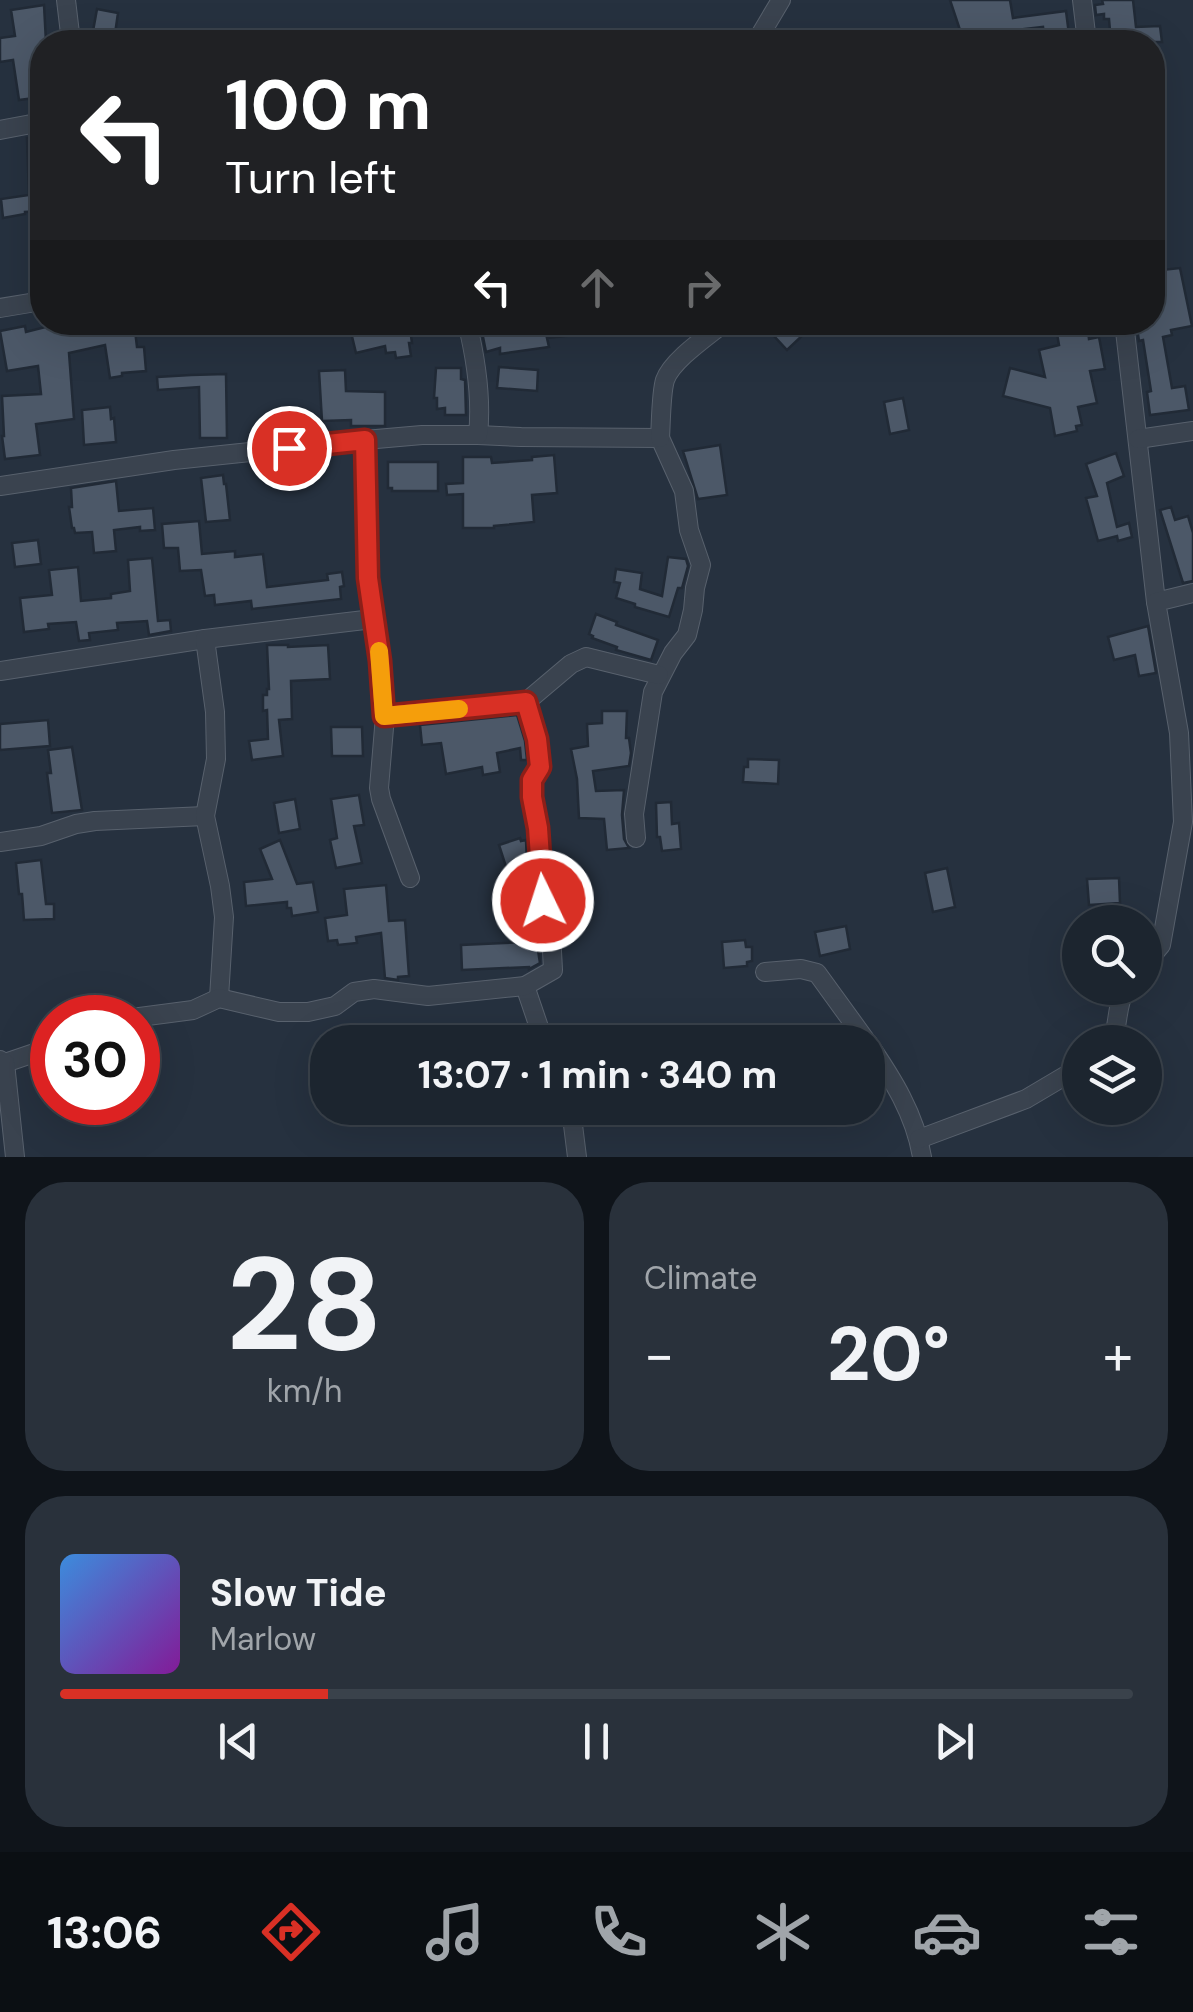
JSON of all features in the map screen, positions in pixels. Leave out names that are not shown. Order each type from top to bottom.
[{"type":"street","points":[[66,0],[69,30]]},
{"type":"street","points":[[763,30],[780,0]]},
{"type":"street","points":[[1082,0],[1086,30]]},
{"type":"street","points":[[0,130],[30,124]]},
{"type":"street","points":[[0,308],[30,303]]},
{"type":"street","points":[[470,335],[480,410],[478,435]]},
{"type":"street","points":[[636,838],[634,814],[653,692],[686,636],[701,566],[684,491],[660,438],[664,385],[684,356],[709,335]]},
{"type":"street","points":[[1126,335],[1156,602],[1179,733],[1183,822],[1162,939]]},
{"type":"street","points":[[1138,439],[1193,431]]},
{"type":"street","points":[[0,486],[174,460],[422,435],[660,438]]},
{"type":"street","points":[[365,440],[366,528],[384,716],[381,800],[410,878]]},
{"type":"street","points":[[1156,602],[1193,594]]},
{"type":"street","points":[[0,671],[205,639],[373,619]]},
{"type":"street","points":[[205,639],[215,712],[216,758],[205,816],[224,917],[218,998]]},
{"type":"street","points":[[384,716],[526,702],[571,664],[586,657],[660,675]]},
{"type":"street","points":[[160,1014],[193,1010],[218,998],[279,1012],[308,1012],[335,1006],[354,992],[374,988],[428,996],[525,986],[553,970],[532,797],[532,780],[540,767],[526,702]]},
{"type":"street","points":[[0,842],[95,821],[205,816]]},
{"type":"street","points":[[765,972],[800,969],[818,973],[854,1025]]},
{"type":"street","points":[[525,986],[538,1025]]},
{"type":"street","points":[[15,1157],[2,1062],[30,1053]]},
{"type":"street","points":[[885,1069],[896,1085],[920,1148],[1026,1099],[1062,1078]]},
{"type":"street","points":[[573,1125],[577,1157]]},
{"type":"building","points":[[950,0],[1010,0],[1013,18],[1066,11],[1068,30],[1043,27],[960,30]]},
{"type":"building","points":[[1102,0],[1133,0],[1136,27],[1160,26],[1160,30],[1110,30],[1109,19],[1104,19],[1104,14],[1096,15],[1095,5],[1103,4]]},
{"type":"building","points":[[44,5],[45,30],[30,30],[30,99],[19,100],[13,60],[0,62],[0,38],[15,36],[11,10]]},
{"type":"building","points":[[97,9],[118,13],[116,30],[93,30]]},
{"type":"building","points":[[30,138],[30,212],[3,218],[1,199],[29,195]]},
{"type":"building","points":[[1180,268],[1192,326],[1171,330],[1172,335],[1163,337],[1172,388],[1185,386],[1189,410],[1150,415],[1147,392],[1151,391],[1143,340],[1139,341],[1138,335],[1165,335],[1165,270]]},
{"type":"building","points":[[25,326],[26,332],[136,335],[137,347],[144,347],[146,371],[110,378],[105,345],[69,353],[74,419],[36,424],[40,455],[5,459],[2,396],[41,394],[38,366],[7,371],[0,331]]},
{"type":"building","points":[[352,335],[411,335],[411,356],[396,358],[395,352],[386,353],[385,346],[356,353]]},
{"type":"building","points":[[483,335],[576,335],[547,338],[549,347],[500,354],[500,348],[486,352]]},
{"type":"building","points":[[773,335],[803,335],[787,350]]},
{"type":"building","points":[[1057,335],[1099,337],[1105,369],[1090,371],[1097,403],[1078,407],[1082,425],[1076,426],[1077,431],[1055,436],[1050,408],[1003,396],[1010,368],[1045,377],[1039,350],[1059,345]]},
{"type":"building","points":[[499,367],[538,370],[537,391],[497,388]]},
{"type":"building","points":[[436,368],[461,368],[466,415],[445,415],[445,408],[437,409]]},
{"type":"building","points":[[345,370],[346,391],[385,392],[385,426],[351,426],[351,420],[322,421],[319,371]]},
{"type":"building","points":[[226,374],[227,438],[200,438],[199,387],[158,390],[157,377]]},
{"type":"building","points":[[903,398],[909,430],[890,434],[884,402]]},
{"type":"building","points":[[110,407],[116,442],[84,445],[82,410]]},
{"type":"building","points":[[720,445],[727,495],[698,499],[683,451]]},
{"type":"building","points":[[1116,453],[1124,476],[1107,483],[1117,527],[1129,523],[1132,537],[1098,541],[1086,498],[1097,496],[1086,464]]},
{"type":"building","points":[[554,455],[557,493],[532,495],[534,522],[463,528],[463,494],[447,495],[446,484],[463,483],[463,457],[491,457],[492,463]]},
{"type":"building","points":[[388,462],[438,462],[438,491],[392,491],[388,488]]},
{"type":"building","points":[[223,475],[230,520],[206,522],[201,478]]},
{"type":"building","points":[[116,481],[119,511],[153,508],[155,530],[114,530],[116,551],[94,553],[92,532],[75,533],[72,528],[71,488]]},
{"type":"building","points":[[1171,507],[1175,520],[1188,516],[1193,533],[1193,581],[1183,583],[1160,510]]},
{"type":"building","points":[[199,521],[202,554],[263,554],[267,587],[328,580],[327,574],[342,572],[341,599],[252,609],[251,601],[215,605],[214,595],[205,596],[201,570],[180,571],[178,548],[164,548],[162,524]]},
{"type":"building","points":[[38,540],[41,564],[15,567],[12,543]]},
{"type":"building","points":[[668,557],[686,559],[688,566],[669,617],[616,598],[620,583],[614,582],[616,569],[642,573],[640,589],[662,596]]},
{"type":"building","points":[[152,558],[158,621],[170,620],[171,631],[149,635],[147,621],[117,623],[118,630],[89,633],[90,640],[79,641],[76,622],[48,624],[49,629],[24,632],[20,598],[52,595],[49,570],[78,567],[81,601],[111,598],[111,594],[130,591],[128,560]]},
{"type":"building","points":[[596,614],[658,640],[651,660],[592,638],[589,634]]},
{"type":"building","points":[[1148,626],[1156,673],[1139,676],[1135,655],[1114,660],[1108,637]]},
{"type":"building","points":[[267,645],[328,645],[330,679],[291,681],[292,719],[279,720],[283,756],[252,760],[249,741],[268,739],[267,710],[263,711],[263,695],[269,689]]},
{"type":"building","points":[[602,711],[627,711],[629,766],[593,771],[596,791],[624,790],[624,839],[629,848],[607,850],[604,819],[579,818],[571,749],[588,746],[587,724],[602,723]]},
{"type":"building","points":[[517,715],[527,760],[521,760],[520,748],[497,753],[500,772],[483,775],[482,767],[446,774],[441,743],[422,745],[420,725]]},
{"type":"building","points":[[48,720],[50,746],[0,750],[0,724]]},
{"type":"building","points":[[331,727],[362,727],[363,756],[332,756]]},
{"type":"building","points":[[72,747],[82,810],[52,813],[48,750]]},
{"type":"building","points":[[748,759],[779,760],[778,784],[743,782]]},
{"type":"building","points":[[359,795],[364,825],[354,826],[362,863],[336,868],[330,840],[337,838],[331,799]]},
{"type":"building","points":[[295,799],[300,829],[279,833],[274,803]]},
{"type":"building","points":[[671,802],[672,824],[679,823],[681,849],[662,851],[657,837],[656,803]]},
{"type":"building","points":[[520,838],[526,840],[528,886],[540,963],[529,969],[462,970],[461,945],[523,942],[509,870],[499,845]]},
{"type":"building","points":[[280,840],[297,884],[313,882],[318,912],[292,916],[287,902],[246,906],[244,882],[272,879],[260,849]]},
{"type":"building","points":[[41,860],[46,904],[54,904],[54,919],[24,920],[16,863]]},
{"type":"building","points":[[947,868],[955,907],[933,912],[925,873]]},
{"type":"building","points":[[1119,878],[1120,903],[1089,905],[1087,879]]},
{"type":"building","points":[[386,885],[389,921],[405,920],[409,976],[398,980],[385,978],[381,933],[356,937],[357,943],[338,945],[337,940],[328,941],[325,918],[347,915],[344,889]]},
{"type":"building","points":[[846,926],[850,949],[820,956],[815,932]]},
{"type":"building","points":[[745,940],[746,947],[752,947],[752,961],[747,966],[724,968],[722,942]]},
{"type":"slow traffic","points":[[379,651],[384,716],[459,709]]},
{"type":"route","points":[[289,448],[365,440],[368,578],[384,716],[526,702],[540,767],[532,780],[532,797],[543,901]]}]
